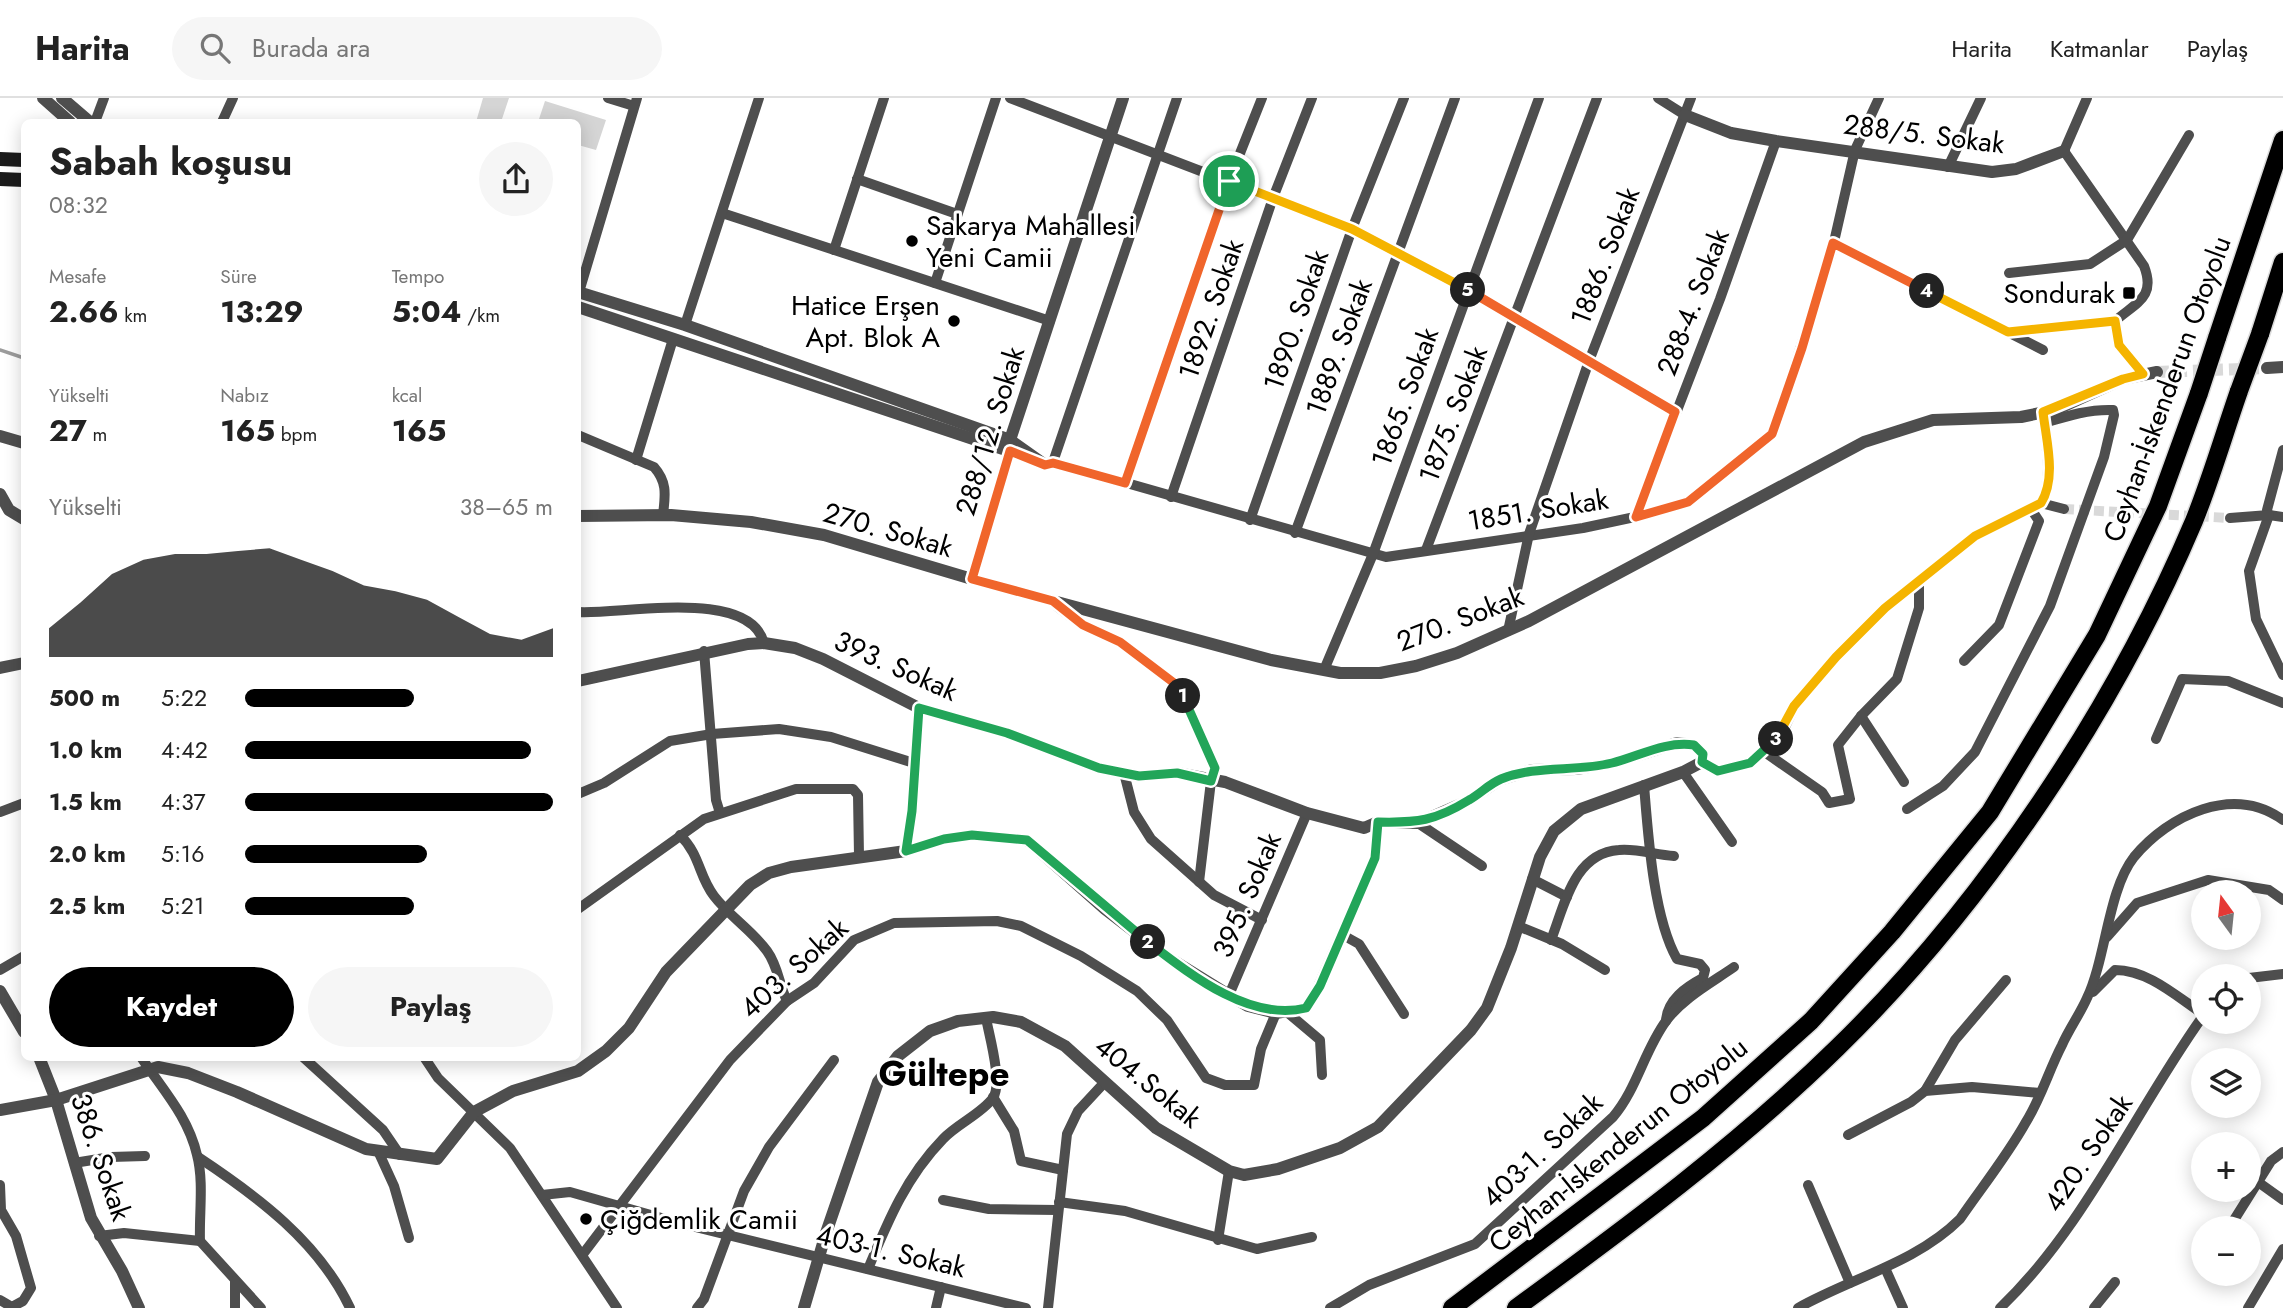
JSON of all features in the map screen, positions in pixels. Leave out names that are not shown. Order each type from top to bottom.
[{"type":"highway","name":"Ceyhan-İskenderun Otoyolu","points":[[1452,1308],[1597,1201],[1703,1118],[1811,1021],[1900,922],[1990,812],[2096,635],[2158,506],[2199,393],[2283,140]]},
{"type":"highway","points":[[1516,1308],[1728,1147],[1838,1048],[1921,957],[2021,834],[2130,653],[2194,520],[2283,262]]},
{"type":"main road","points":[[0,159],[21,160]]},
{"type":"main road","points":[[0,179],[21,180]]},
{"type":"street","points":[[43,98],[67,119]]},
{"type":"street","points":[[62,98],[88,119]]},
{"type":"street","points":[[94,119],[104,98]]},
{"type":"street","points":[[223,119],[233,98]]},
{"type":"street","points":[[581,282],[636,102],[608,98]]},
{"type":"street","points":[[685,325],[759,98]]},
{"type":"street","points":[[834,250],[884,98]]},
{"type":"street","points":[[935,283],[996,98]]},
{"type":"street","points":[[1010,98],[1352,229],[1467,290],[1675,412]]},
{"type":"street","name":"288/12. Sokak","points":[[972,579],[1010,446],[1123,98]]},
{"type":"street","points":[[581,293],[685,325],[1010,446],[1049,464],[1177,98]]},
{"type":"street","points":[[1125,483],[1229,181],[1262,98]]},
{"type":"street","name":"1892. Sokak","points":[[1171,497],[1273,198],[1312,98]]},
{"type":"street","name":"1890. Sokak","points":[[1250,520],[1352,229],[1404,98]]},
{"type":"street","name":"1889. Sokak","points":[[1295,533],[1455,98]]},
{"type":"street","name":"1865. Sokak","points":[[1324,670],[1373,554],[1539,98]]},
{"type":"street","name":"1875. Sokak","points":[[1426,550],[1597,98]]},
{"type":"street","name":"288/5. Sokak","points":[[1658,98],[1685,115],[1731,133],[1855,150],[1948,167],[1992,172],[2016,169],[2064,151]]},
{"type":"street","name":"1886. Sokak","points":[[1508,631],[1529,534],[1589,361],[1691,98]]},
{"type":"street","name":"1851. Sokak","points":[[1049,464],[1386,557],[1583,528],[1688,502],[1772,434],[1802,348],[1833,243],[1855,150],[1879,98]]},
{"type":"street","points":[[1948,167],[1981,98]]},
{"type":"street","points":[[2008,332],[2115,321],[2148,291],[2151,282],[2127,240],[2064,151],[2087,98]]},
{"type":"street","points":[[2009,273],[2090,264],[2127,240],[2189,135]]},
{"type":"street","name":"288-4. Sokak","points":[[1636,517],[1720,299],[1776,141]]},
{"type":"street","points":[[857,179],[957,214]]},
{"type":"street","points":[[722,213],[1050,321]]},
{"type":"street","points":[[1833,243],[2043,350]]},
{"type":"street","points":[[581,308],[1010,446]]},
{"type":"street","points":[[2115,321],[2119,345],[2143,374]]},
{"type":"street","points":[[636,460],[673,339]]},
{"type":"street","points":[[2267,368],[2283,367]]},
{"type":"street","name":"270. Sokak","points":[[581,516],[663,515],[751,522],[824,535],[972,579],[1259,657],[1324,670],[1380,673],[1416,666],[1508,631],[1864,443],[1933,420],[2044,417],[2123,379],[2157,372]]},
{"type":"street","points":[[1702,762],[1718,771],[1750,763],[1780,735],[1794,706],[1836,657],[1885,608],[1975,536],[2036,506],[2046,494],[2049,455],[2044,417],[2102,409],[2113,410],[2104,457],[2050,606],[1975,752],[1943,786],[1907,809]]},
{"type":"street","points":[[0,436],[21,442]]},
{"type":"street","points":[[581,436],[654,467],[662,476],[666,488],[663,515]]},
{"type":"street","points":[[2283,450],[2267,510],[2277,517],[2283,528]]},
{"type":"street","points":[[0,494],[5,513]]},
{"type":"street","points":[[2036,506],[2064,509]]},
{"type":"street","points":[[1964,661],[1999,625],[2039,521],[2036,506]]},
{"type":"street","points":[[2230,518],[2277,517]]},
{"type":"street","points":[[2277,517],[2249,571],[2256,619],[2283,675]]},
{"type":"street","points":[[1763,751],[1822,792],[1829,803],[1850,799],[1838,745],[1861,716],[1897,679],[1919,608],[1919,581]]},
{"type":"street","points":[[1053,601],[1083,625],[1120,642],[1178,686],[1213,775],[1199,882]]},
{"type":"street","points":[[581,612],[718,608],[754,627],[764,643]]},
{"type":"street","name":"393. Sokak","points":[[581,680],[704,651],[764,643],[795,648],[823,659],[919,708],[1007,733],[1099,768],[1139,776],[1177,773],[1213,775],[1307,813],[1364,828],[1378,822],[1418,823],[1468,801],[1499,780],[1532,770],[1576,769],[1612,763],[1678,743],[1694,745],[1703,754],[1702,762]]},
{"type":"street","points":[[704,651],[716,800],[720,813]]},
{"type":"street","points":[[0,668],[21,664]]},
{"type":"street","points":[[2156,739],[2182,679],[2228,681],[2283,703]]},
{"type":"street","points":[[906,851],[919,708]]},
{"type":"street","points":[[1861,716],[1905,782]]},
{"type":"street","points":[[581,793],[604,783],[670,741],[712,734],[779,729],[831,737],[916,764]]},
{"type":"street","name":"404.Sokak","points":[[804,1308],[878,1082],[898,1056],[930,1031],[958,1021],[986,1018],[1021,1022],[1065,1046],[1156,1128],[1229,1171],[1244,1175],[1278,1169],[1340,1148],[1378,1127],[1471,1030],[1488,1008],[1518,926],[1539,857],[1554,831],[1581,809],[1683,772],[1702,762]]},
{"type":"street","points":[[1683,772],[1732,842]]},
{"type":"street","points":[[1124,774],[1140,825],[1160,849],[1214,895],[1262,920]]},
{"type":"street","points":[[1644,785],[1649,855],[1675,957],[1683,962],[1700,964],[1706,973],[1672,1003],[1666,1021]]},
{"type":"street","points":[[581,907],[680,835],[720,813],[796,789],[853,789],[858,795],[859,856]]},
{"type":"street","points":[[0,812],[21,804]]},
{"type":"street","points":[[1798,1308],[1885,1268],[1948,1230],[1960,1219],[2027,1121],[2087,998],[2117,897],[2132,860],[2160,829],[2196,810],[2232,804],[2267,808],[2283,820]]},
{"type":"street","name":"395. Sokak","points":[[1229,995],[1307,813]]},
{"type":"street","points":[[0,1110],[56,1100],[158,1067],[188,1073],[366,1149],[437,1159],[474,1112],[513,1091],[578,1071],[606,1051],[629,1028],[666,972],[726,907],[769,873],[859,856],[906,851],[944,839],[972,835],[1027,840],[1146,940],[1248,1006],[1282,1013],[1306,1008],[1320,986],[1375,858],[1378,822]]},
{"type":"street","points":[[1418,823],[1482,866]]},
{"type":"street","points":[[680,835],[697,856],[713,895],[766,949],[776,964],[779,984],[787,1001]]},
{"type":"street","points":[[1551,940],[1574,881],[1592,858],[1620,849],[1649,855],[1674,856]]},
{"type":"street","points":[[1532,879],[1567,897]]},
{"type":"street","points":[[2106,938],[2137,903],[2208,880],[2269,890],[2283,900]]},
{"type":"street","name":"403. Sokak","points":[[583,1254],[730,1060],[787,1001],[814,983],[854,940],[871,931],[909,921],[956,924],[997,921],[1021,926],[1137,991],[1167,1020],[1206,1078],[1225,1085],[1254,1085],[1261,1049],[1282,1013]]},
{"type":"street","points":[[1518,926],[1551,940],[1605,970]]},
{"type":"street","points":[[1341,934],[1359,943],[1404,1014]]},
{"type":"street","points":[[0,970],[21,958]]},
{"type":"street","name":"403-1. Sokak","points":[[1330,1308],[1381,1279],[1475,1244],[1613,1117],[1629,1098],[1644,1061],[1666,1021],[1684,1003],[1734,967]]},
{"type":"street","points":[[2087,998],[2115,970],[2124,970],[2148,977],[2191,1007]]},
{"type":"street","points":[[2261,977],[2283,974]]},
{"type":"street","points":[[1848,1135],[1911,1102],[1925,1091],[1955,1040],[2006,980]]},
{"type":"street","points":[[0,991],[21,1027]]},
{"type":"street","points":[[1282,1013],[1320,1040],[1322,1075]]},
{"type":"street","points":[[868,1269],[897,1200],[911,1177],[943,1138],[993,1097],[996,1086],[994,1054],[986,1018]]},
{"type":"street","name":"420. Sokak","points":[[2000,1308],[2025,1284],[2048,1255],[2129,1136],[2191,1034]]},
{"type":"street","points":[[697,1308],[704,1299],[744,1191],[768,1147],[834,1060]]},
{"type":"street","name":"386. Sokak","points":[[40,1061],[56,1100],[90,1218],[122,1271],[139,1308]]},
{"type":"street","points":[[143,1061],[170,1096],[188,1127],[198,1157],[200,1241],[261,1308]]},
{"type":"street","points":[[307,1061],[383,1130],[400,1155]]},
{"type":"street","points":[[427,1061],[438,1077],[510,1148],[617,1308]]},
{"type":"street","points":[[1048,1308],[1063,1170],[1072,1121],[1104,1083]]},
{"type":"street","points":[[1925,1091],[1972,1087],[2040,1093]]},
{"type":"street","points":[[993,1097],[1014,1131],[1021,1161],[1063,1170]]},
{"type":"street","points":[[378,1151],[394,1186],[409,1238]]},
{"type":"street","points":[[2261,1177],[2270,1161],[2283,1153]]},
{"type":"street","points":[[74,1163],[111,1157],[145,1156]]},
{"type":"street","points":[[198,1157],[256,1196],[291,1230],[327,1269],[349,1308]]},
{"type":"street","points":[[1217,1240],[1229,1171]]},
{"type":"street","points":[[2261,1184],[2283,1200]]},
{"type":"street","points":[[0,1185],[1,1210],[16,1236],[31,1288],[23,1301],[12,1307],[0,1300]]},
{"type":"street","points":[[1808,1185],[1850,1283]]},
{"type":"street","name":"403-1. Sokak","points":[[542,1195],[570,1192],[726,1234],[1026,1308]]},
{"type":"street","points":[[943,1200],[989,1209],[1059,1206],[1125,1211],[1217,1240],[1257,1249],[1312,1237]]},
{"type":"street","points":[[99,1236],[124,1233],[200,1241]]},
{"type":"street","points":[[2248,1308],[2283,1249]]},
{"type":"street","points":[[1885,1268],[1903,1308]]},
{"type":"street","points":[[235,1281],[235,1308]]},
{"type":"street","points":[[2099,1307],[2115,1282]]},
{"type":"street","points":[[936,1308],[941,1287]]},
{"type":"shaded area","points":[[483,98],[509,98],[502,119],[477,119]]},
{"type":"shaded area","points":[[545,101],[606,120],[596,150],[581,146],[581,119],[539,119]]},
{"type":"waterway","points":[[0,350],[21,357]]},
{"type":"tunnel","points":[[2157,372],[2267,368]]},
{"type":"tunnel","points":[[2064,509],[2230,518]]},
{"type":"place","name":"Sakarya Mahallesi Yeni Camii","points":[[912,241]]},
{"type":"place","name":"Sondurak","points":[[2129,293]]},
{"type":"place","name":"Hatice Erşen Apt. Blok A","points":[[954,321]]},
{"type":"place","name":"Çiğdemlik Camii","points":[[586,1219]]},
{"type":"district","name":"Gültepe","points":[[944,1074]]},
{"type":"route","points":[[1229,181],[1352,229],[1467,290],[1675,412],[1636,517],[1688,502],[1772,434],[1802,348],[1833,243],[2008,332],[2115,321],[2119,345],[2143,374],[2123,379],[2055,410],[2043,412],[2049,455],[2046,494],[2041,503],[1975,536],[1885,608],[1836,657],[1794,706],[1780,735],[1750,763],[1718,771],[1709,769],[1702,762],[1703,754],[1694,745],[1678,743],[1612,763],[1576,769],[1532,770],[1499,780],[1468,801],[1418,823],[1378,822],[1379,839],[1375,858],[1320,986],[1306,1008],[1276,1013],[1248,1006],[1167,956],[1105,908],[1027,840],[972,835],[944,839],[906,851],[912,811],[919,708],[1007,733],[1099,768],[1139,776],[1177,773],[1211,781],[1215,768],[1178,686],[1120,642],[1083,625],[1053,601],[972,579],[1010,451],[1045,465],[1053,463],[1125,483],[1229,181]]}]
